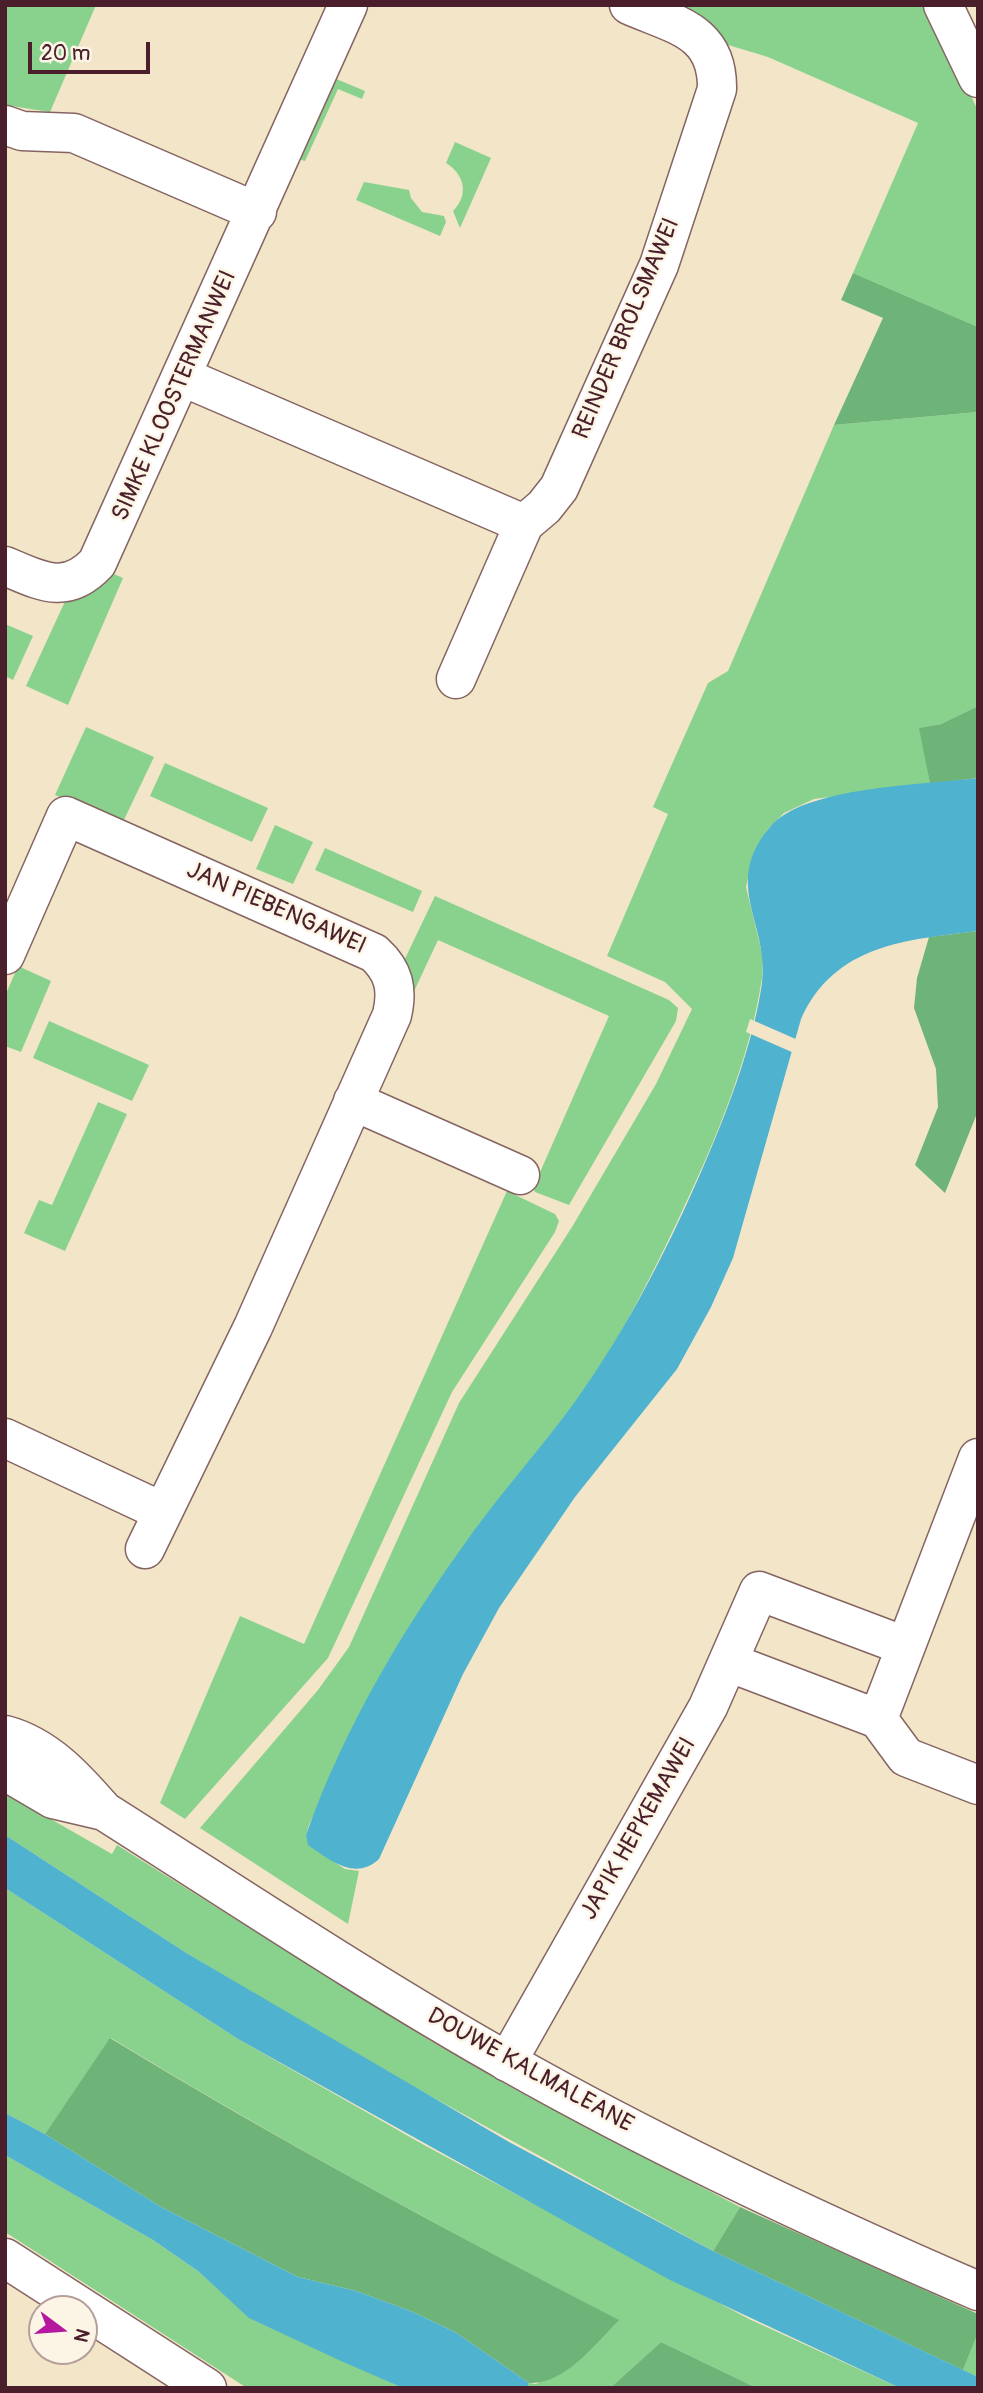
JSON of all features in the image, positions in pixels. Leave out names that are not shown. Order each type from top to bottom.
[{"type":"street","name":"SIMKE KLOOSTERMANWEI","points":[[5,566],[50,583],[68,583],[86,575],[107,547],[348,5]]},
{"type":"street","name":"REINDER BROLSMAWEI","points":[[456,679],[524,524],[544,507],[559,488],[654,278],[718,89],[718,69],[710,49],[697,35],[629,5]]},
{"type":"street","points":[[943,5],[978,78]]},
{"type":"street","points":[[5,125],[22,131],[74,133],[257,212]]},
{"type":"street","points":[[183,377],[524,524]]},
{"type":"street","name":"JAN PIEBENGAWEI","points":[[5,955],[66,816],[374,953],[385,963],[393,977],[397,996],[392,1015],[253,1327],[161,1511],[145,1549]]},
{"type":"street","points":[[353,1101],[520,1175]]},
{"type":"street","points":[[5,1438],[161,1511]]},
{"type":"street","points":[[877,1719],[978,1458]]},
{"type":"street","name":"JAPIK HEPKEMAWEI","points":[[507,2062],[708,1707],[759,1591],[905,1646]]},
{"type":"street","points":[[729,1661],[877,1719],[906,1757],[978,1785]]},
{"type":"street","name":"DOUWE KALMALEANE","points":[[5,1735],[19,1739],[69,1771],[104,1811],[385,1990],[507,2062],[793,2210],[978,2291]]},
{"type":"street","name":"DOUWE KALMALEANE","points":[[5,1771],[53,1799],[104,1811]]},
{"type":"street","points":[[5,2258],[207,2388]]},
{"type":"green space","points":[[5,5],[96,5],[50,112],[5,105]]},
{"type":"green space","points":[[673,5],[925,5],[942,31],[978,111],[978,327],[853,273],[918,123],[768,57],[725,44],[709,25]]},
{"type":"green space","points":[[334,78],[365,91],[362,99],[338,89],[305,161],[298,159]]},
{"type":"green space","points":[[455,142],[491,158],[460,228],[453,211],[461,198],[463,186],[457,173],[446,163]]},
{"type":"green space","points":[[364,182],[409,190],[411,198],[422,212],[444,216],[446,222],[440,236],[356,200]]},
{"type":"green space","points":[[853,273],[978,327],[978,412],[834,425],[883,318],[841,300]]},
{"type":"green space","points":[[978,412],[978,706],[941,724],[920,728],[930,784],[814,799],[784,813],[768,829],[753,855],[746,887],[763,958],[762,978],[739,1072],[691,1193],[642,1293],[603,1362],[468,1540],[399,1644],[337,1763],[309,1825],[306,1835],[309,1845],[345,1869],[359,1871],[348,1924],[200,1828],[318,1690],[349,1647],[459,1403],[572,1227],[656,1084],[692,1009],[665,982],[607,956],[668,814],[653,807],[708,683],[728,671],[834,425]]},
{"type":"green space","points":[[109,572],[123,578],[68,705],[26,686],[67,597]]},
{"type":"green space","points":[[5,624],[33,636],[13,680],[5,676]]},
{"type":"green space","points":[[978,706],[978,778],[930,784],[919,728],[941,724]]},
{"type":"green space","points":[[86,727],[154,757],[122,824],[55,795]]},
{"type":"green space","points":[[165,763],[268,808],[252,842],[150,796]]},
{"type":"green space","points":[[275,825],[313,842],[293,884],[256,869]]},
{"type":"green space","points":[[325,848],[422,891],[413,912],[315,870]]},
{"type":"green space","points":[[435,896],[669,1000],[678,1008],[676,1021],[569,1205],[535,1192],[533,1188],[609,1016],[438,940],[409,1002],[402,965]]},
{"type":"green space","points":[[978,931],[978,1111],[945,1193],[915,1165],[938,1107],[936,1069],[914,1008],[917,978],[929,937]]},
{"type":"green space","points":[[18,966],[51,981],[21,1052],[5,1046],[5,996]]},
{"type":"green space","points":[[49,1021],[149,1065],[132,1101],[33,1058]]},
{"type":"green space","points":[[98,1102],[127,1114],[65,1251],[24,1233],[39,1200],[52,1205]]},
{"type":"green space","points":[[507,1191],[555,1214],[559,1221],[555,1232],[452,1392],[328,1658],[185,1819],[160,1803],[240,1616],[304,1644]]},
{"type":"green space","points":[[5,1793],[112,1854],[117,1845],[432,2042],[520,2092],[740,2207],[713,2251],[381,2069],[188,1954],[5,1835]]},
{"type":"green space","points":[[5,1888],[238,2039],[424,2145],[749,2319],[900,2388],[757,2388],[661,2342],[610,2388],[527,2388],[529,2383],[536,2384],[578,2361],[618,2320],[362,2183],[111,2038],[45,2134],[5,2113]]},
{"type":"green space","points":[[110,2038],[362,2184],[619,2320],[590,2351],[567,2370],[542,2382],[529,2383],[455,2332],[413,2312],[356,2291],[298,2277],[161,2207],[45,2134]]},
{"type":"green space","points":[[5,2155],[153,2240],[198,2271],[250,2318],[403,2388],[247,2388],[5,2232]]},
{"type":"green space","points":[[740,2207],[978,2314],[978,2333],[963,2370],[713,2251]]},
{"type":"green space","points":[[978,2333],[978,2377],[963,2370]]},
{"type":"green space","points":[[661,2342],[757,2388],[610,2388]]},
{"type":"water","points":[[978,778],[978,931],[925,938],[875,950],[833,975],[815,994],[801,1019],[733,1258],[711,1307],[677,1369],[575,1497],[499,1608],[463,1674],[379,1859],[361,1868],[352,1868],[325,1857],[308,1845],[306,1835],[321,1795],[358,1716],[401,1640],[448,1567],[594,1374],[663,1253],[707,1158],[740,1072],[762,983],[763,962],[748,886],[749,867],[756,848],[770,827],[787,813],[809,803],[867,790]]},
{"type":"water","points":[[5,1835],[188,1954],[509,2142],[713,2251],[978,2377],[978,2388],[900,2388],[668,2279],[238,2039],[5,1888]]},
{"type":"water","points":[[5,2113],[45,2134],[161,2207],[298,2277],[356,2291],[413,2312],[455,2332],[529,2383],[527,2388],[403,2388],[249,2318],[198,2271],[153,2240],[5,2155]]},
{"type":"pier","points":[[750,1019],[798,1040],[794,1053],[746,1032]]}]
